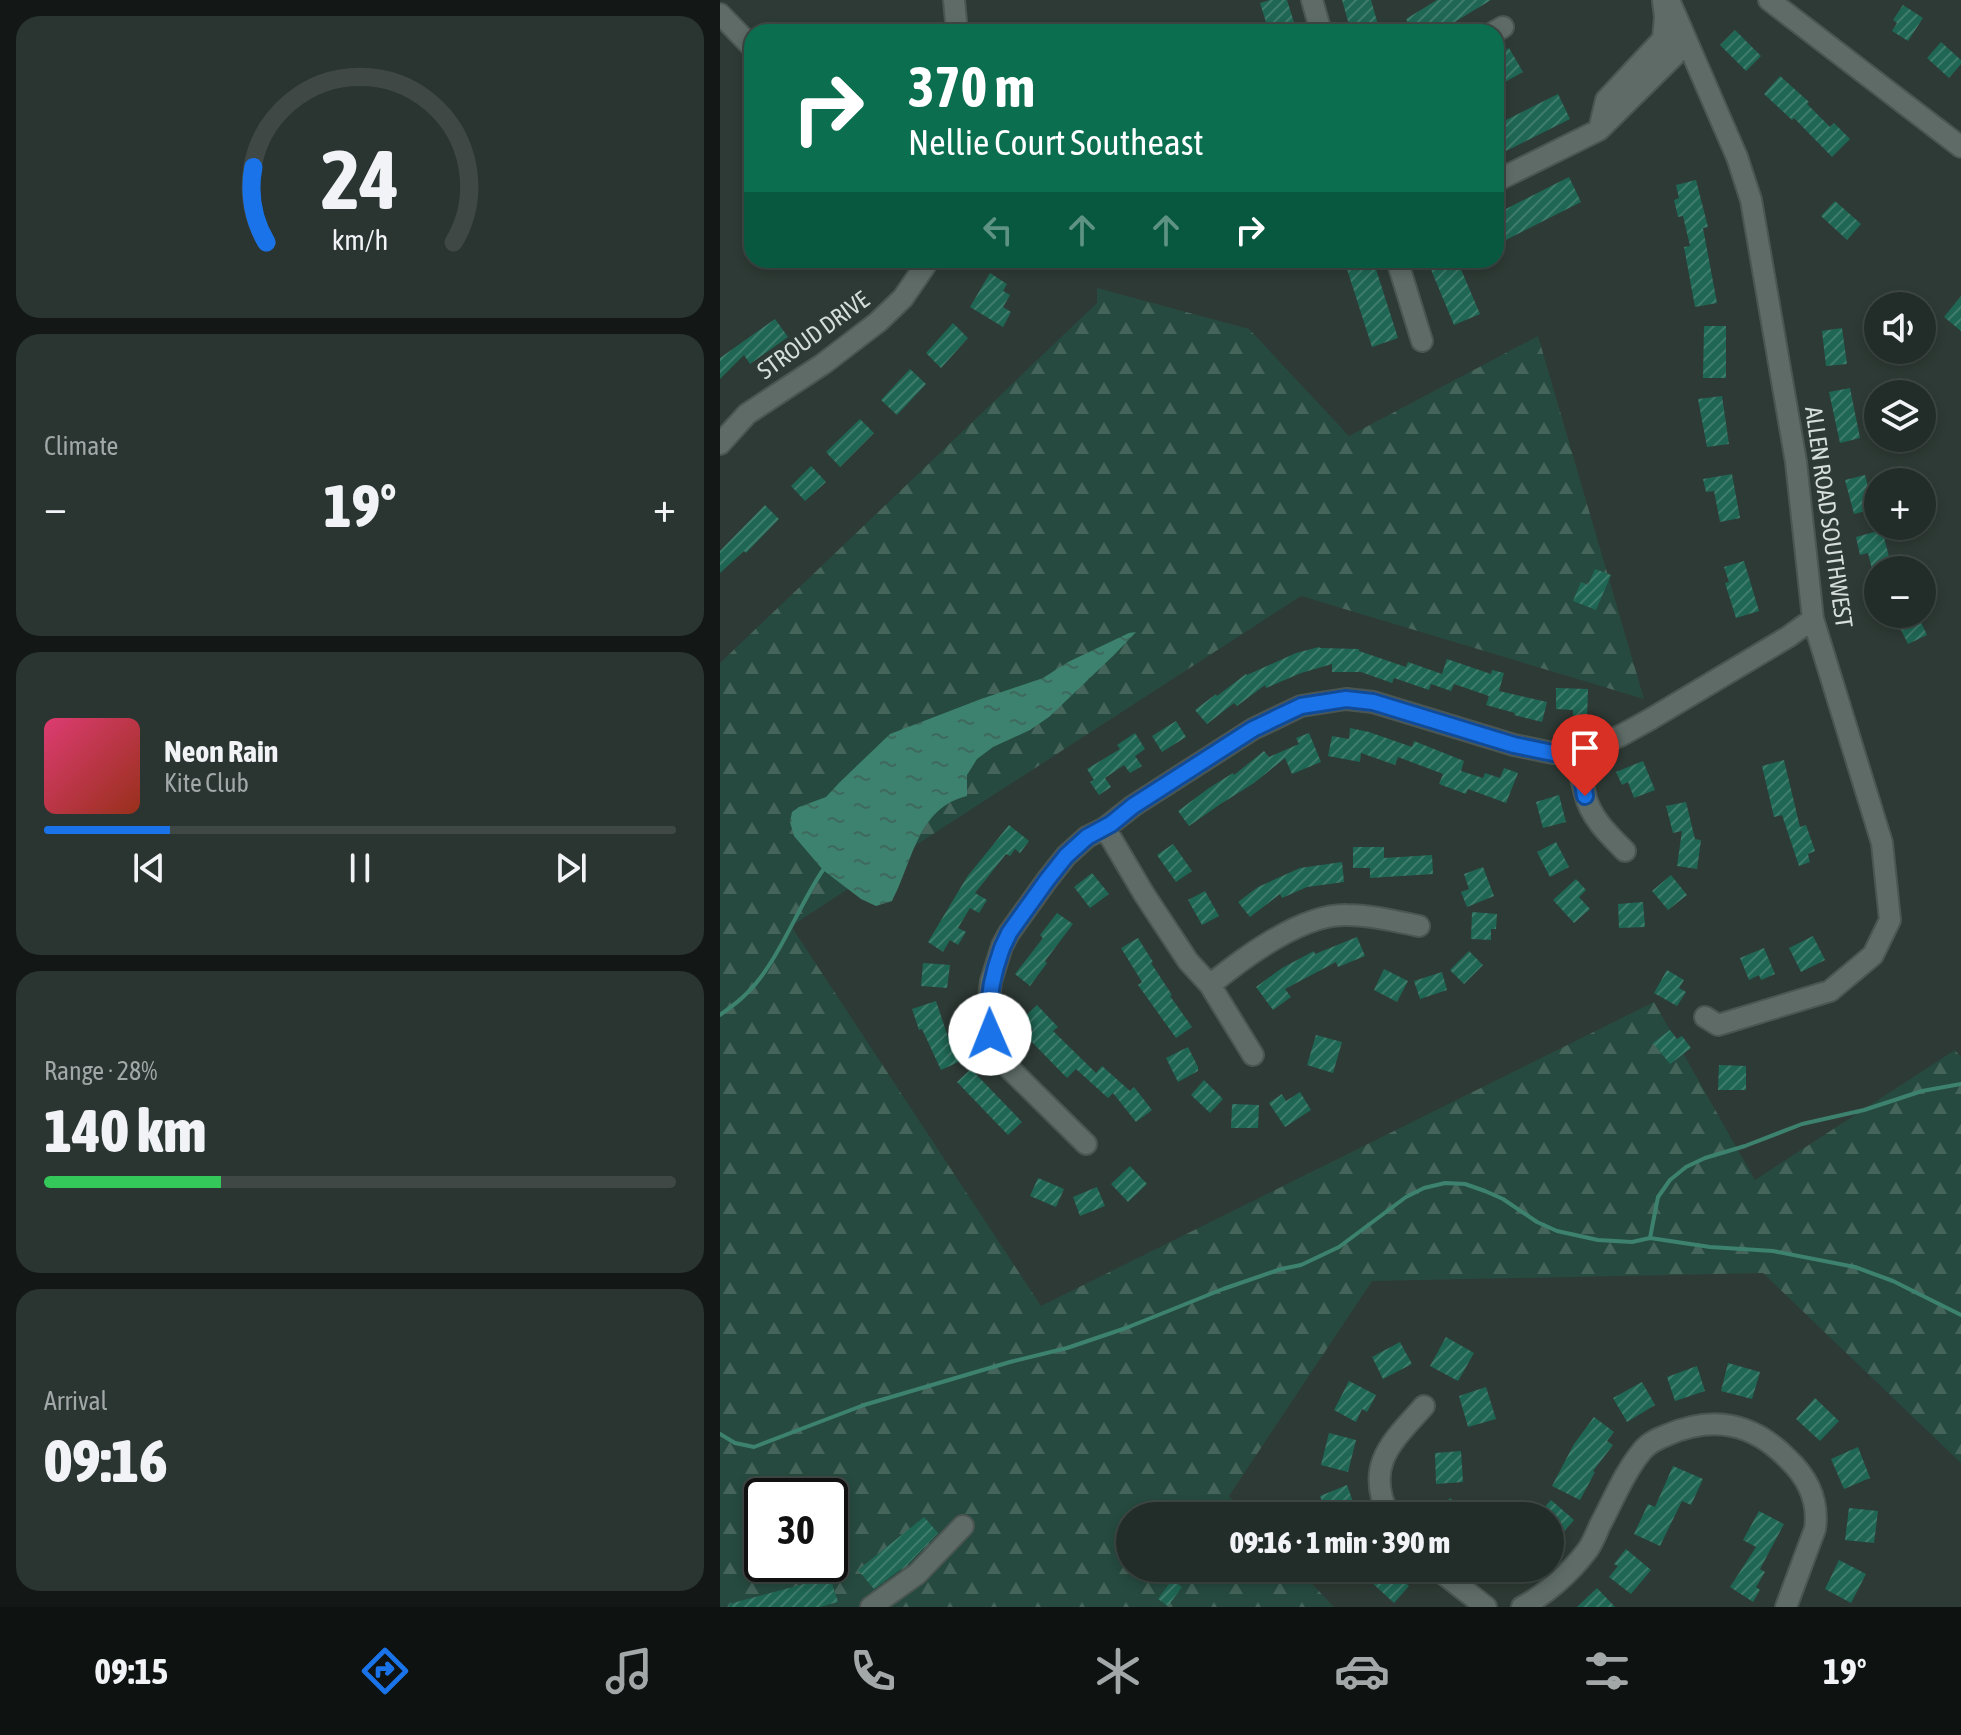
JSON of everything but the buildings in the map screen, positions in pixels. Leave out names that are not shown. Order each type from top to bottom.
[{"type":"street","points":[[954,0],[956,24]]},
{"type":"street","points":[[1312,0],[1319,24]]},
{"type":"street","points":[[1636,82],[1663,39],[1663,0]]},
{"type":"street","name":"ALLEN ROAD SOUTHWEST","points":[[1669,0],[1737,157],[1751,200],[1796,462],[1813,619],[1882,843],[1890,920],[1873,955],[1830,991],[1718,1025],[1705,1017]]},
{"type":"street","points":[[1769,0],[1961,147]]},
{"type":"street","points":[[720,14],[744,39]]},
{"type":"street","points":[[1663,39],[1684,38]]},
{"type":"street","points":[[1504,177],[1599,130],[1606,100],[1674,56],[1684,38]]},
{"type":"street","name":"STROUD DRIVE","points":[[720,444],[747,414],[823,364],[878,322],[903,298],[924,268]]},
{"type":"street","points":[[1399,268],[1422,341]]},
{"type":"street","points":[[1086,1144],[1010,1069],[990,1034],[987,1014],[991,981],[1009,933],[1066,856],[1087,837],[1253,729],[1301,706],[1346,699],[1373,702],[1514,745],[1553,753],[1574,751],[1620,736],[1649,720],[1813,619]]},
{"type":"street","points":[[1574,751],[1592,813],[1625,851]]},
{"type":"street","points":[[1105,828],[1188,961],[1210,985],[1253,1055]]},
{"type":"street","points":[[1210,985],[1269,942],[1322,918],[1343,915],[1378,917],[1419,926]]},
{"type":"street","points":[[1382,1502],[1382,1463],[1392,1443],[1424,1406]]},
{"type":"street","points":[[1522,1607],[1534,1601],[1587,1551],[1642,1450],[1652,1441],[1678,1430],[1719,1423],[1753,1431],[1785,1455],[1803,1474],[1812,1491],[1817,1518],[1815,1529],[1786,1607]]},
{"type":"street","points":[[871,1607],[917,1574],[963,1526]]},
{"type":"street","points":[[1454,1582],[1486,1607]]},
{"type":"green space","points":[[1097,288],[1249,329],[1349,436],[1538,336],[1644,699],[1301,596],[791,926],[1041,1306],[1654,1002],[1755,1180],[1955,1050],[1961,1057],[1961,1463],[1763,1273],[1372,1281],[1229,1496],[1235,1502],[1116,1502],[1116,1582],[1310,1582],[1334,1607],[720,1607],[720,663],[1097,303]]},
{"type":"water","points":[[1136,632],[1049,717],[977,759],[967,775],[967,796],[950,802],[927,824],[892,901],[876,906],[861,899],[823,870],[794,836],[790,822],[792,812],[826,797],[890,734],[1043,678],[1068,662]]},
{"type":"waterway","points":[[720,1015],[744,996],[767,969],[823,870]]},
{"type":"waterway","points":[[1650,1238],[1658,1197],[1670,1180],[1686,1167],[1802,1124],[1864,1110],[1922,1091],[1961,1084]]},
{"type":"waterway","points":[[720,1434],[735,1443],[754,1447],[864,1405],[1067,1348],[1126,1328],[1223,1289],[1301,1265],[1339,1247],[1406,1197],[1445,1183],[1465,1184],[1485,1191],[1557,1231],[1598,1240],[1632,1242],[1650,1238],[1710,1247],[1773,1251],[1855,1267],[1893,1281],[1961,1315]]},
{"type":"route","points":[[990,1034],[987,1014],[989,992],[1002,946],[1066,856],[1087,837],[1253,729],[1301,706],[1346,699],[1373,702],[1514,745],[1553,753],[1574,751],[1585,796]]}]
